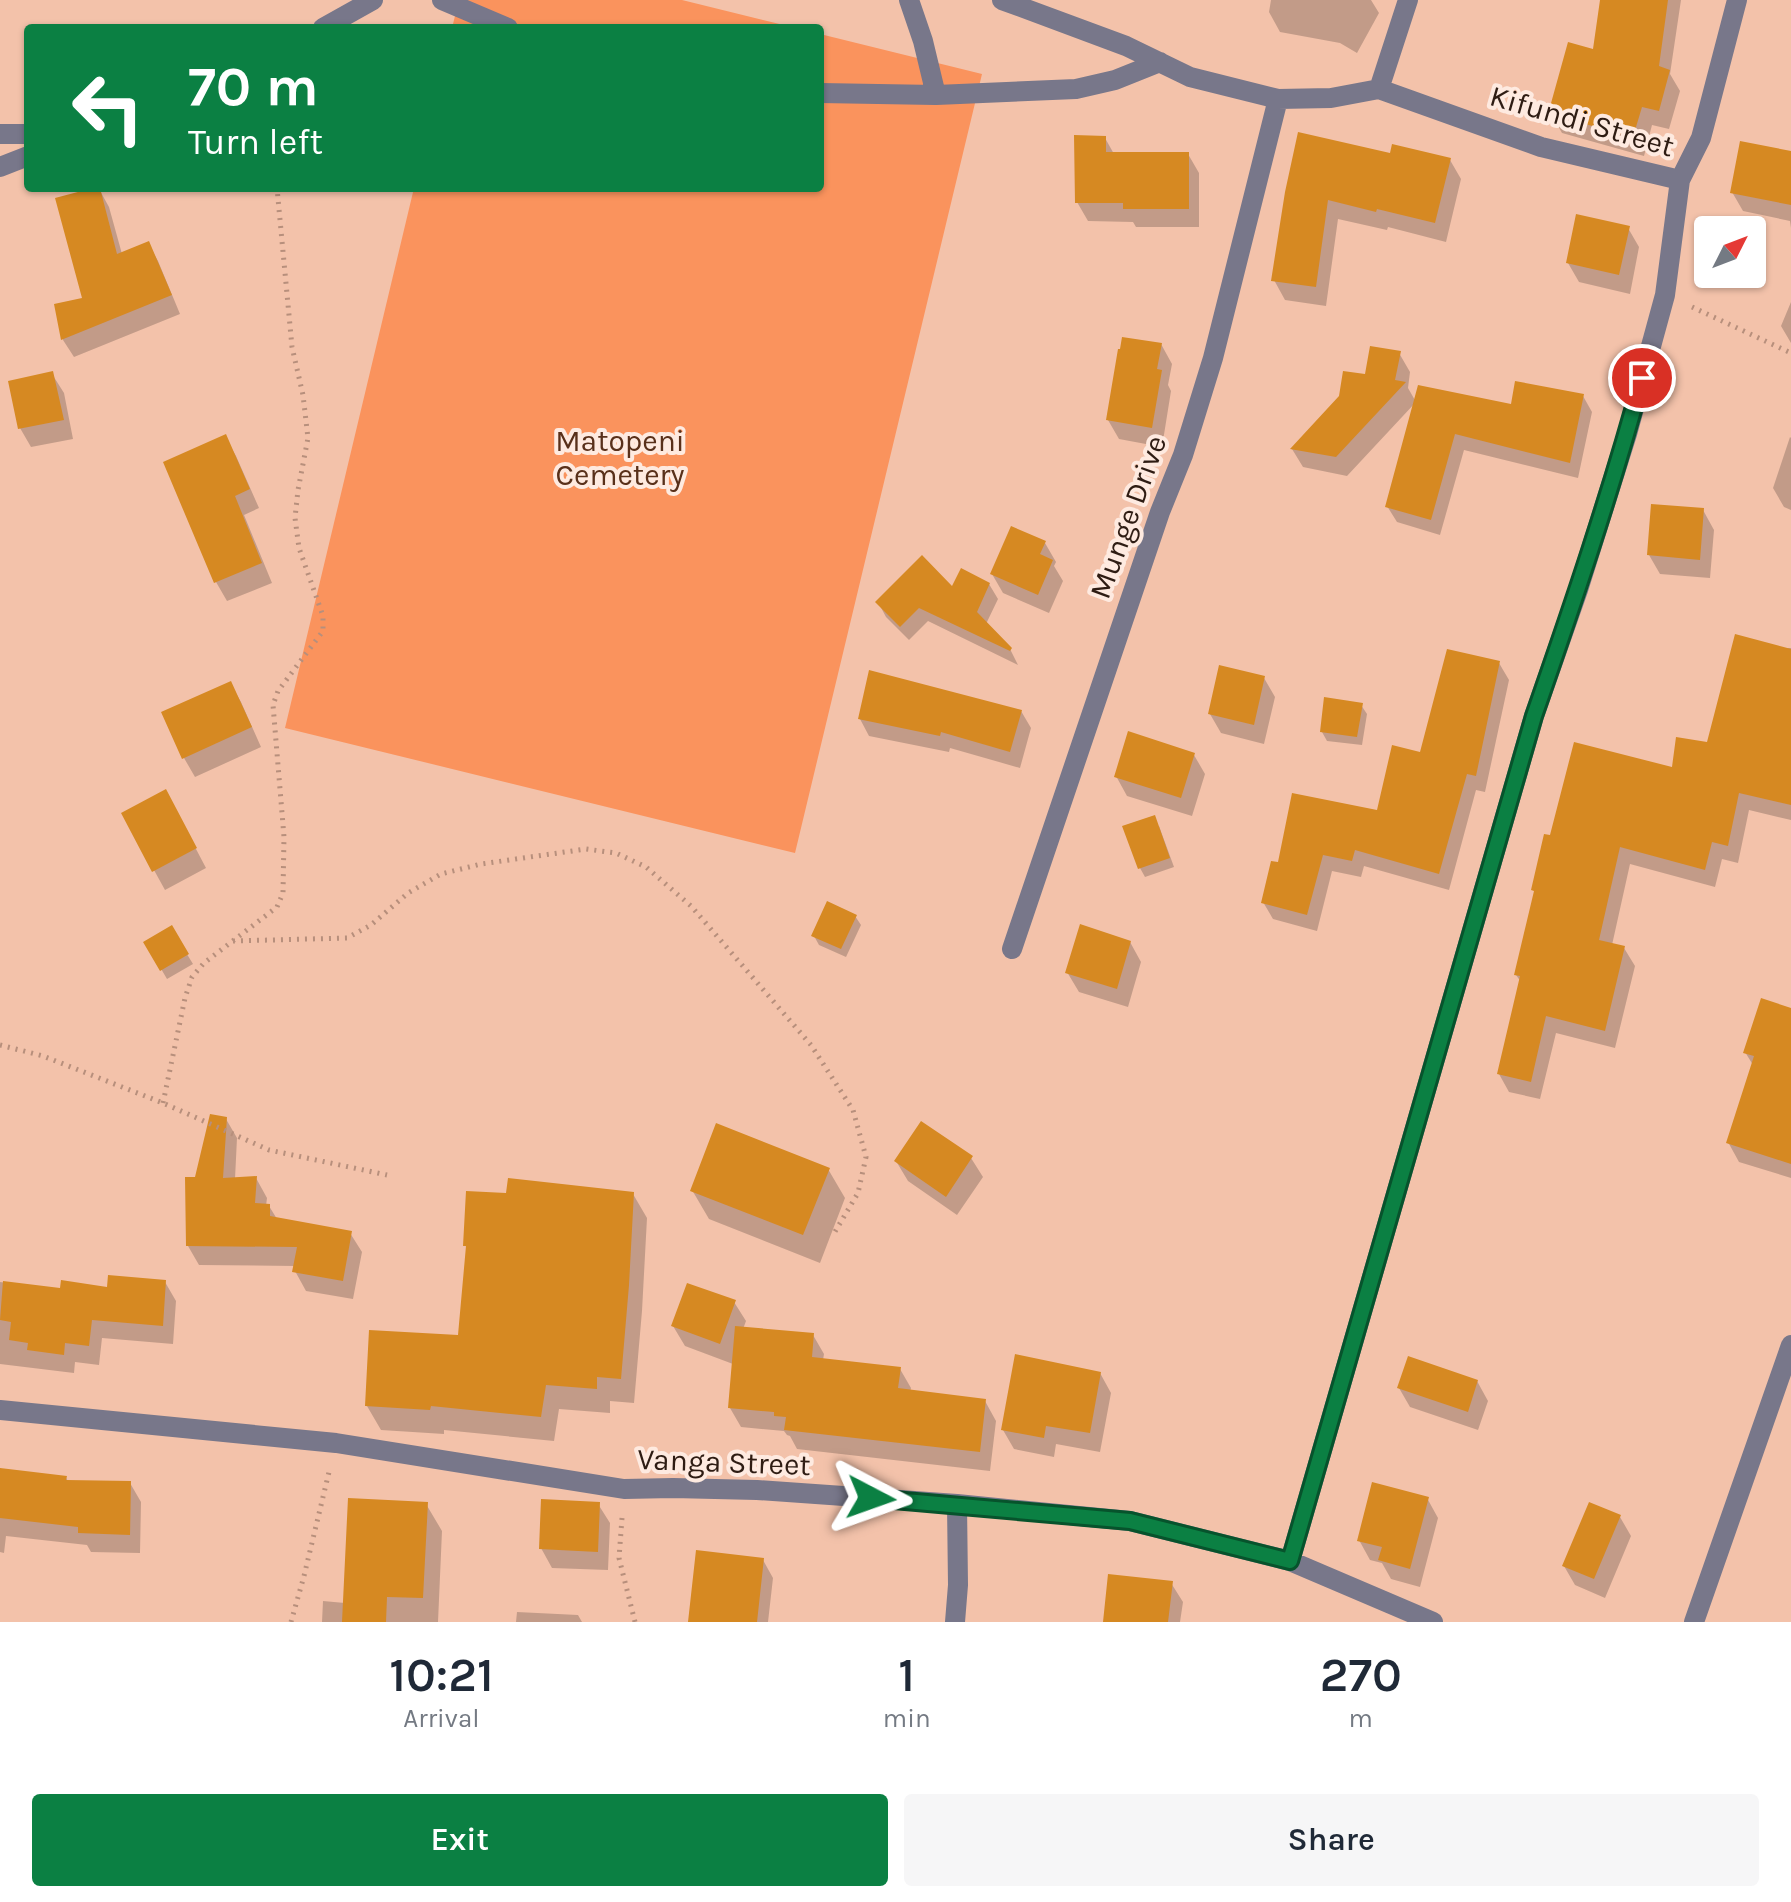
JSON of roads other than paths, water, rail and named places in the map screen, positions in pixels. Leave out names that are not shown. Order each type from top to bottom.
[{"type":"street","points":[[330,24],[373,0]]},
{"type":"street","points":[[442,0],[499,24]]},
{"type":"street","points":[[909,0],[936,95]]},
{"type":"street","points":[[1002,0],[1126,46],[1190,77],[1278,99],[1331,98],[1379,89],[1408,0]]},
{"type":"street","name":"Kifundi Street","points":[[1379,89],[1541,147],[1680,180],[1701,138],[1737,0]]},
{"type":"street","points":[[824,93],[936,95],[1076,89],[1115,80],[1160,62]]},
{"type":"street","name":"Munge Drive","points":[[1012,949],[1160,512],[1188,441],[1213,358],[1278,99]]},
{"type":"street","points":[[0,134],[24,134]]},
{"type":"street","points":[[0,167],[24,158]]},
{"type":"street","points":[[1290,1561],[1534,716],[1623,448],[1665,295],[1680,180]]},
{"type":"street","points":[[1694,1622],[1791,1345]]},
{"type":"street","name":"Vanga Street","points":[[0,1410],[336,1443],[624,1489],[757,1490],[957,1504],[1130,1521],[1290,1561],[1433,1622]]},
{"type":"street","points":[[955,1622],[957,1504]]},
{"type":"park label","name":"Matopeni Cemetery","points":[[620,458]]}]
